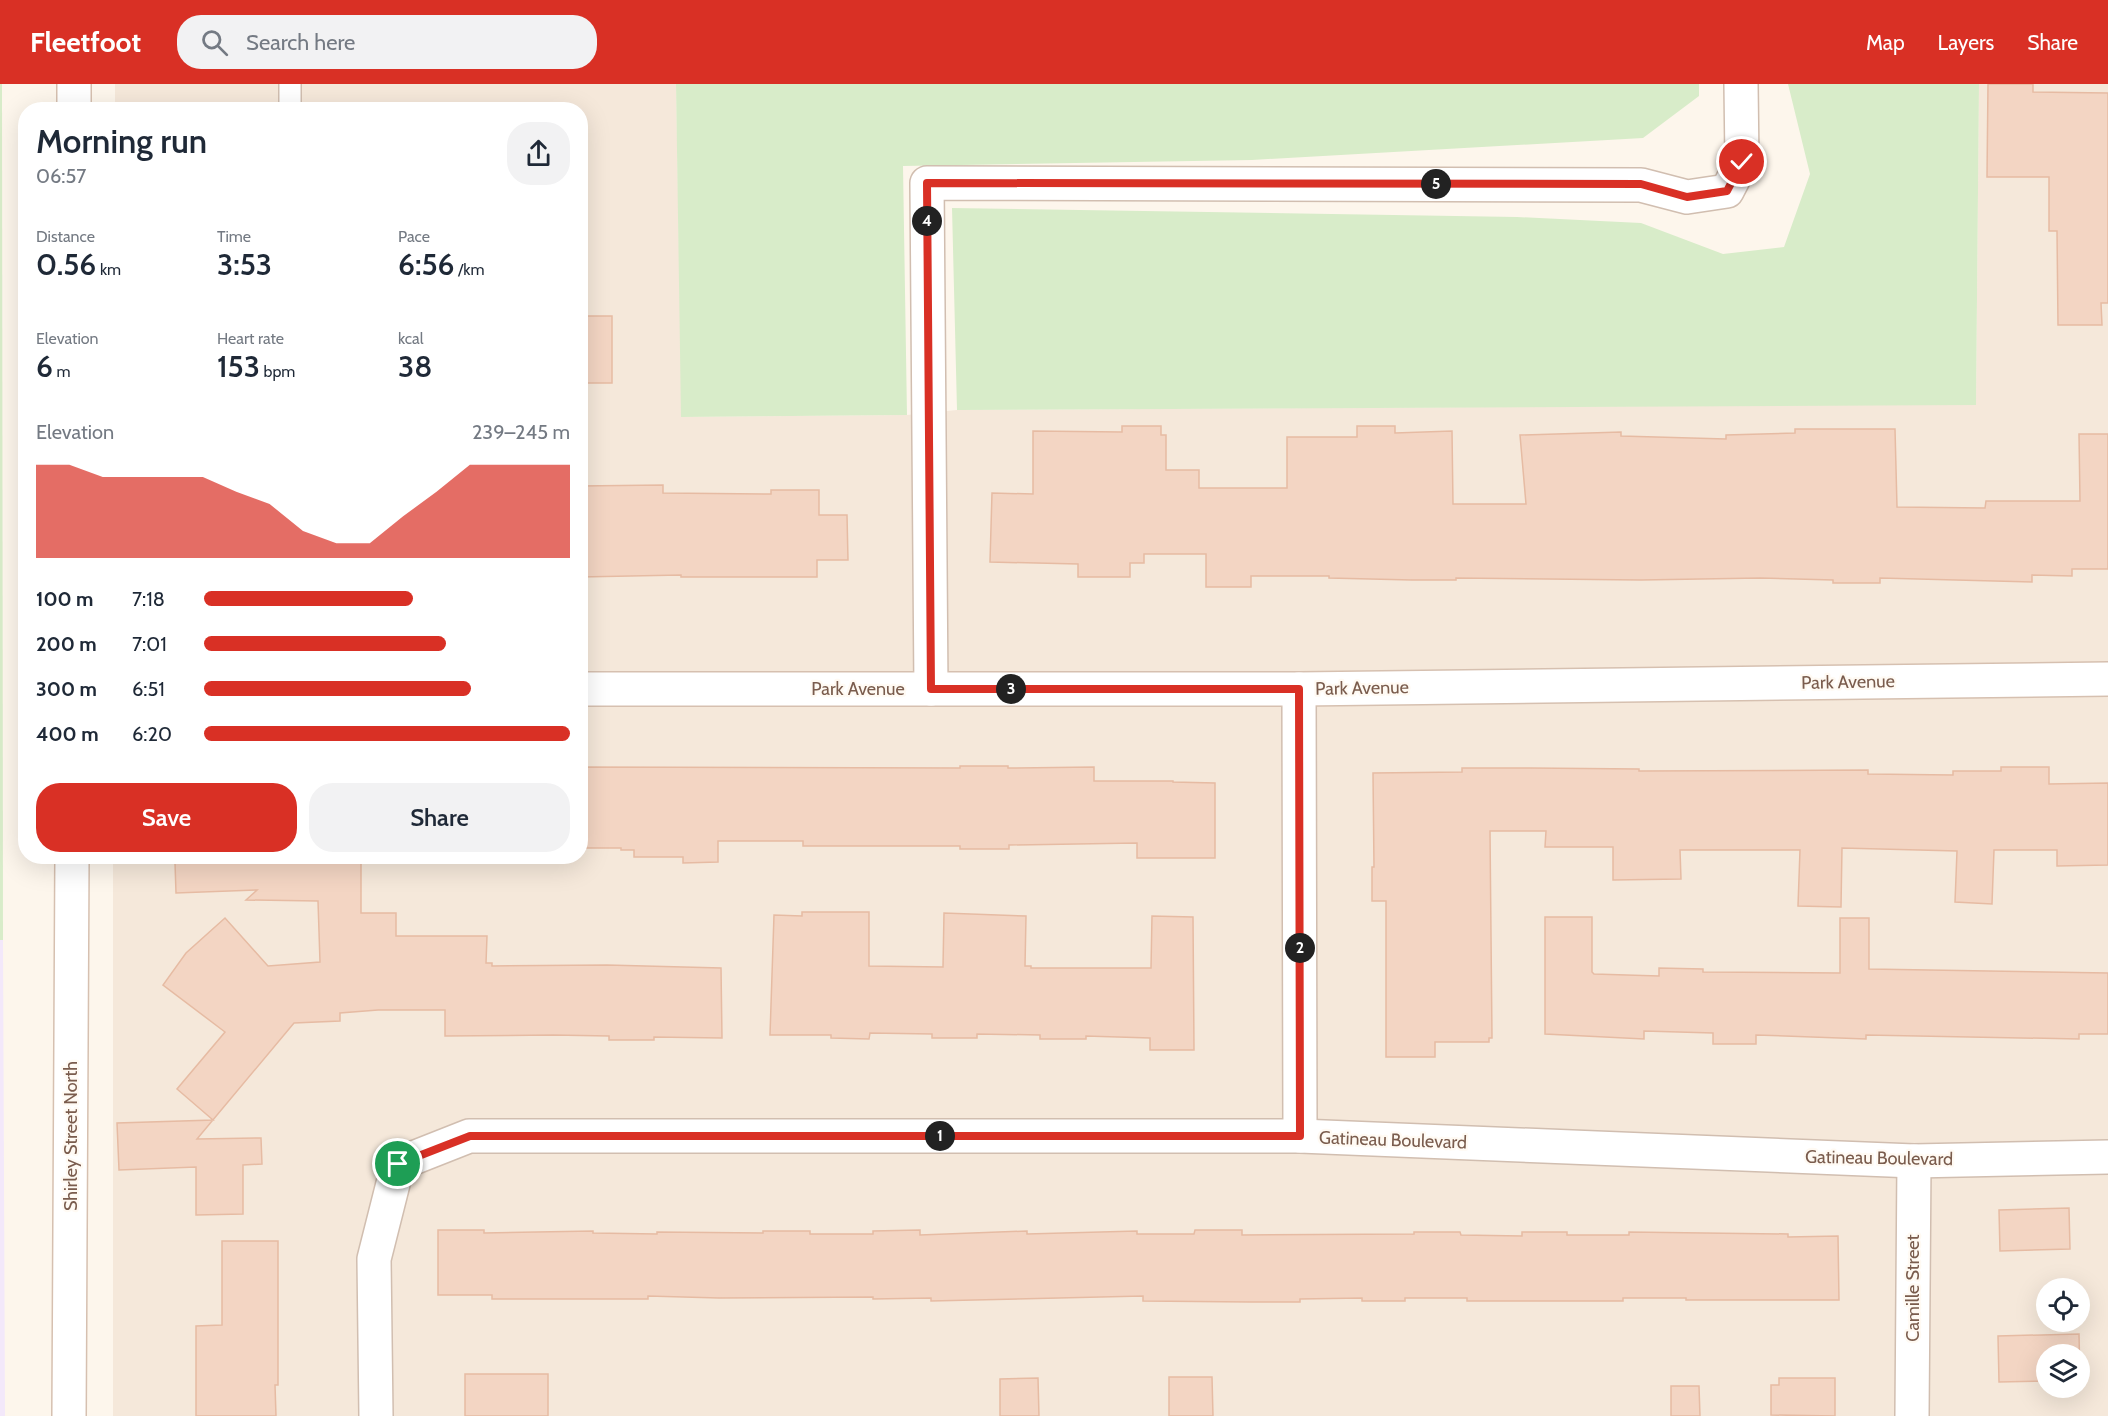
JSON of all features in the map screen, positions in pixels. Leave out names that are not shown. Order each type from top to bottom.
[{"type":"street","points":[[74,84],[74,102]]},
{"type":"street","points":[[931,689],[927,183],[1641,184],[1687,197],[1727,191],[1742,162],[1741,84]]},
{"type":"street","name":"Park Avenue","points":[[588,689],[1299,689],[2108,679]]},
{"type":"street","points":[[1299,689],[1300,1136]]},
{"type":"street","name":"Shirley Street North","points":[[69,1416],[72,864]]},
{"type":"street","name":"Gatineau Boulevard","points":[[376,1416],[374,1259],[398,1164],[470,1136],[1300,1136],[1914,1161],[2108,1157]]},
{"type":"street","name":"Camille Street","points":[[1912,1416],[1914,1161]]},
{"type":"lane","points":[[290,84],[290,102]]},
{"type":"shaded area","points":[[115,84],[676,84],[682,417],[907,415],[957,410],[1976,404],[1979,84],[2108,84],[2108,1416],[113,1416],[113,864],[588,864],[588,102],[115,102]]},
{"type":"shaded area","points":[[0,940],[3,940],[5,1416],[0,1416]]},
{"type":"green space","points":[[0,84],[2,84],[3,940],[0,940]]},
{"type":"green space","points":[[676,84],[1699,84],[1699,96],[1643,138],[1252,160],[903,166],[907,415],[681,417]]},
{"type":"green space","points":[[1788,84],[1979,84],[1976,405],[957,410],[952,208],[1517,217],[1641,223],[1723,254],[1784,247],[1810,174]]},
{"type":"building","points":[[1988,84],[2033,84],[2033,92],[2108,93],[2108,303],[2101,303],[2102,325],[2058,325],[2057,231],[2049,231],[2049,177],[1987,177]]},
{"type":"building","points":[[588,316],[612,316],[612,383],[588,383]]},
{"type":"building","points":[[1122,426],[1161,426],[1161,435],[1166,435],[1166,470],[1199,470],[1199,488],[1287,488],[1287,437],[1357,437],[1357,426],[1395,426],[1395,433],[1452,431],[1453,504],[1526,504],[1520,435],[1621,432],[1621,436],[1726,439],[1726,435],[1795,433],[1795,429],[1895,429],[1897,507],[1985,508],[1986,501],[2080,501],[2079,434],[2108,434],[2108,569],[2072,569],[2072,576],[2032,575],[2032,582],[1880,578],[1880,583],[1833,583],[1833,580],[1760,578],[1412,580],[1329,578],[1329,576],[1251,576],[1251,587],[1206,587],[1206,554],[1144,554],[1144,563],[1130,563],[1130,577],[1078,577],[1078,564],[990,562],[992,493],[1033,494],[1033,431],[1122,432]]},
{"type":"building","points":[[663,485],[663,493],[771,494],[771,490],[819,490],[819,515],[847,515],[848,560],[817,560],[817,577],[681,577],[681,575],[588,577],[588,486]]},
{"type":"building","points":[[960,766],[1094,767],[1094,781],[1215,783],[1215,858],[1137,858],[1137,843],[1009,845],[1009,849],[960,849],[960,846],[803,846],[803,841],[718,841],[718,862],[683,863],[683,857],[634,857],[634,850],[588,848],[588,767],[960,768]]},
{"type":"building","points":[[2001,767],[2049,767],[2049,784],[2108,783],[2108,865],[2057,866],[2057,850],[1994,850],[1992,904],[1955,902],[1957,851],[1842,848],[1841,907],[1798,906],[1800,850],[1680,850],[1681,879],[1613,880],[1613,847],[1545,847],[1546,831],[1490,831],[1492,1038],[1489,1038],[1489,1042],[1435,1042],[1435,1057],[1386,1057],[1386,901],[1372,901],[1373,773],[1462,772],[1462,768],[1530,768],[1639,769],[1639,771],[1868,770],[1868,774],[1953,775],[1953,771],[2001,771]]},
{"type":"building","points":[[175,864],[361,864],[361,913],[396,913],[396,936],[487,936],[486,963],[492,963],[492,966],[607,965],[721,968],[722,1038],[654,1037],[654,1040],[609,1040],[609,1036],[445,1036],[445,1010],[378,1010],[340,1013],[340,1021],[294,1023],[213,1120],[177,1089],[225,1032],[163,985],[186,953],[225,918],[268,966],[320,962],[318,901],[246,900],[257,890],[176,893]]},
{"type":"building","points":[[802,912],[869,912],[869,966],[943,967],[944,913],[1026,916],[1025,966],[1031,966],[1031,968],[1151,968],[1152,916],[1193,917],[1194,1050],[1150,1050],[1150,1038],[1086,1036],[1086,1039],[1040,1039],[1040,1035],[977,1034],[977,1038],[932,1038],[932,1034],[870,1033],[869,1039],[831,1038],[831,1035],[770,1035],[774,915],[802,916]]},
{"type":"building","points":[[1545,917],[1592,917],[1592,972],[1594,974],[1659,976],[1659,968],[1703,969],[1703,972],[1840,973],[1840,918],[1869,918],[1869,969],[2108,973],[2108,1034],[2079,1034],[2079,1039],[1866,1035],[1866,1039],[1756,1035],[1756,1044],[1713,1044],[1713,1033],[1644,1031],[1644,1039],[1545,1034]]},
{"type":"building","points":[[213,1120],[197,1139],[261,1138],[262,1164],[243,1165],[243,1214],[196,1215],[196,1167],[119,1170],[117,1123]]},
{"type":"building","points":[[2069,1208],[2070,1249],[2000,1251],[1999,1210]]},
{"type":"building","points":[[438,1230],[484,1230],[484,1233],[593,1231],[593,1233],[657,1234],[657,1232],[810,1231],[810,1234],[873,1234],[873,1231],[920,1230],[920,1235],[1027,1231],[1027,1234],[1137,1231],[1137,1234],[1194,1234],[1195,1230],[1242,1230],[1242,1235],[1460,1232],[1461,1235],[1522,1236],[1522,1232],[1629,1235],[1629,1232],[1788,1234],[1788,1237],[1838,1236],[1839,1300],[1623,1298],[1623,1301],[1467,1301],[1467,1298],[1405,1298],[1405,1301],[1362,1301],[1362,1298],[1250,1302],[1143,1301],[1143,1296],[931,1301],[931,1298],[873,1299],[873,1297],[648,1296],[648,1299],[492,1299],[492,1295],[438,1295]]},
{"type":"building","points":[[222,1241],[278,1241],[276,1416],[196,1416],[196,1326],[222,1325]]},
{"type":"building","points":[[2079,1334],[2079,1344],[2036,1344],[2036,1381],[1999,1382],[1998,1336]]},
{"type":"building","points":[[465,1374],[548,1374],[548,1416],[465,1416]]},
{"type":"building","points":[[1169,1377],[1212,1377],[1213,1416],[1169,1416]]},
{"type":"building","points":[[1038,1378],[1039,1416],[1000,1416],[1000,1379]]},
{"type":"building","points":[[1779,1378],[1835,1378],[1835,1416],[1771,1415],[1771,1385],[1779,1385]]},
{"type":"building","points":[[1671,1386],[1699,1386],[1700,1416],[1671,1416]]},
{"type":"route","points":[[398,1164],[470,1136],[1300,1136],[1299,689],[931,689],[927,183],[1641,184],[1687,197],[1727,191],[1742,162]]}]
